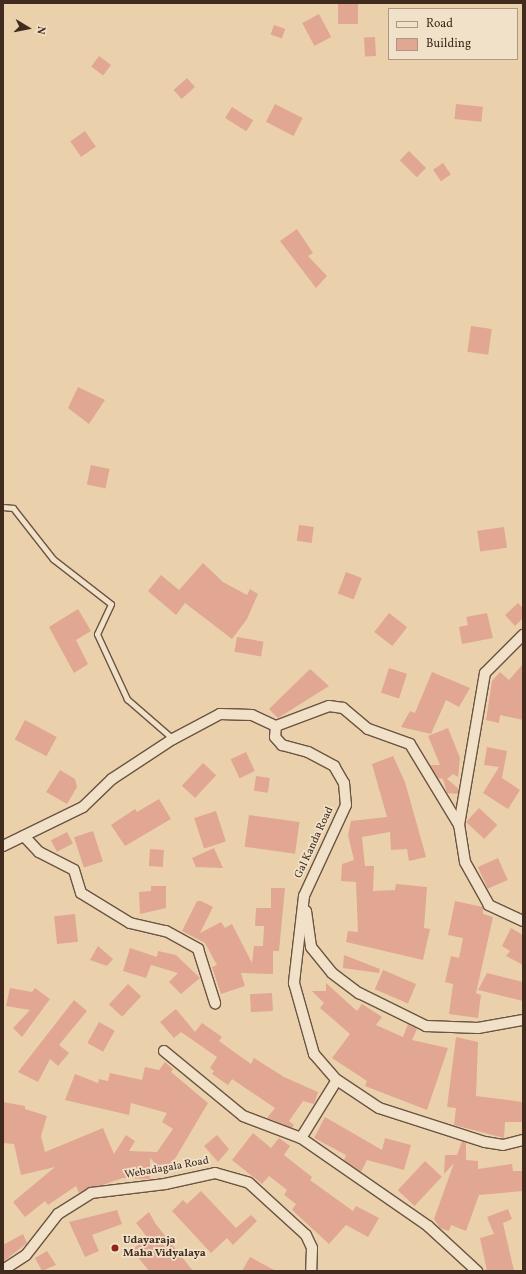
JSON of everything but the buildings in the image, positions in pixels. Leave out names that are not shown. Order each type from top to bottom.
[{"type":"street","points":[[523,635],[485,673],[459,825],[465,862],[489,905],[523,921]]},
{"type":"street","points":[[3,846],[83,807],[112,779],[173,738],[220,714],[252,715],[276,726],[330,706],[343,708],[368,728],[410,744],[459,825]]},
{"type":"street","name":"Gal Kanda Road","points":[[276,726],[275,738],[282,745],[308,752],[334,766],[344,784],[346,806],[304,896],[294,983],[314,1054],[337,1080],[379,1108],[457,1133],[503,1145],[523,1140]]},
{"type":"street","points":[[24,836],[39,852],[74,870],[81,893],[130,923],[166,931],[198,949],[215,1003]]},
{"type":"street","points":[[304,896],[311,947],[332,973],[359,993],[426,1026],[478,1028],[523,1020]]},
{"type":"street","points":[[164,1051],[243,1116],[301,1138],[428,1226],[476,1271]]},
{"type":"street","points":[[301,1138],[337,1080]]},
{"type":"street","name":"Webadagala Road","points":[[3,1270],[26,1255],[58,1214],[92,1193],[165,1184],[215,1173],[249,1183],[306,1235],[312,1248],[311,1271]]},
{"type":"lane","points":[[3,507],[13,508],[53,559],[111,604],[97,634],[100,641],[127,699],[173,738]]},
{"type":"place","name":"Udayaraja Maha Vidyalaya","points":[[115,1248]]}]
